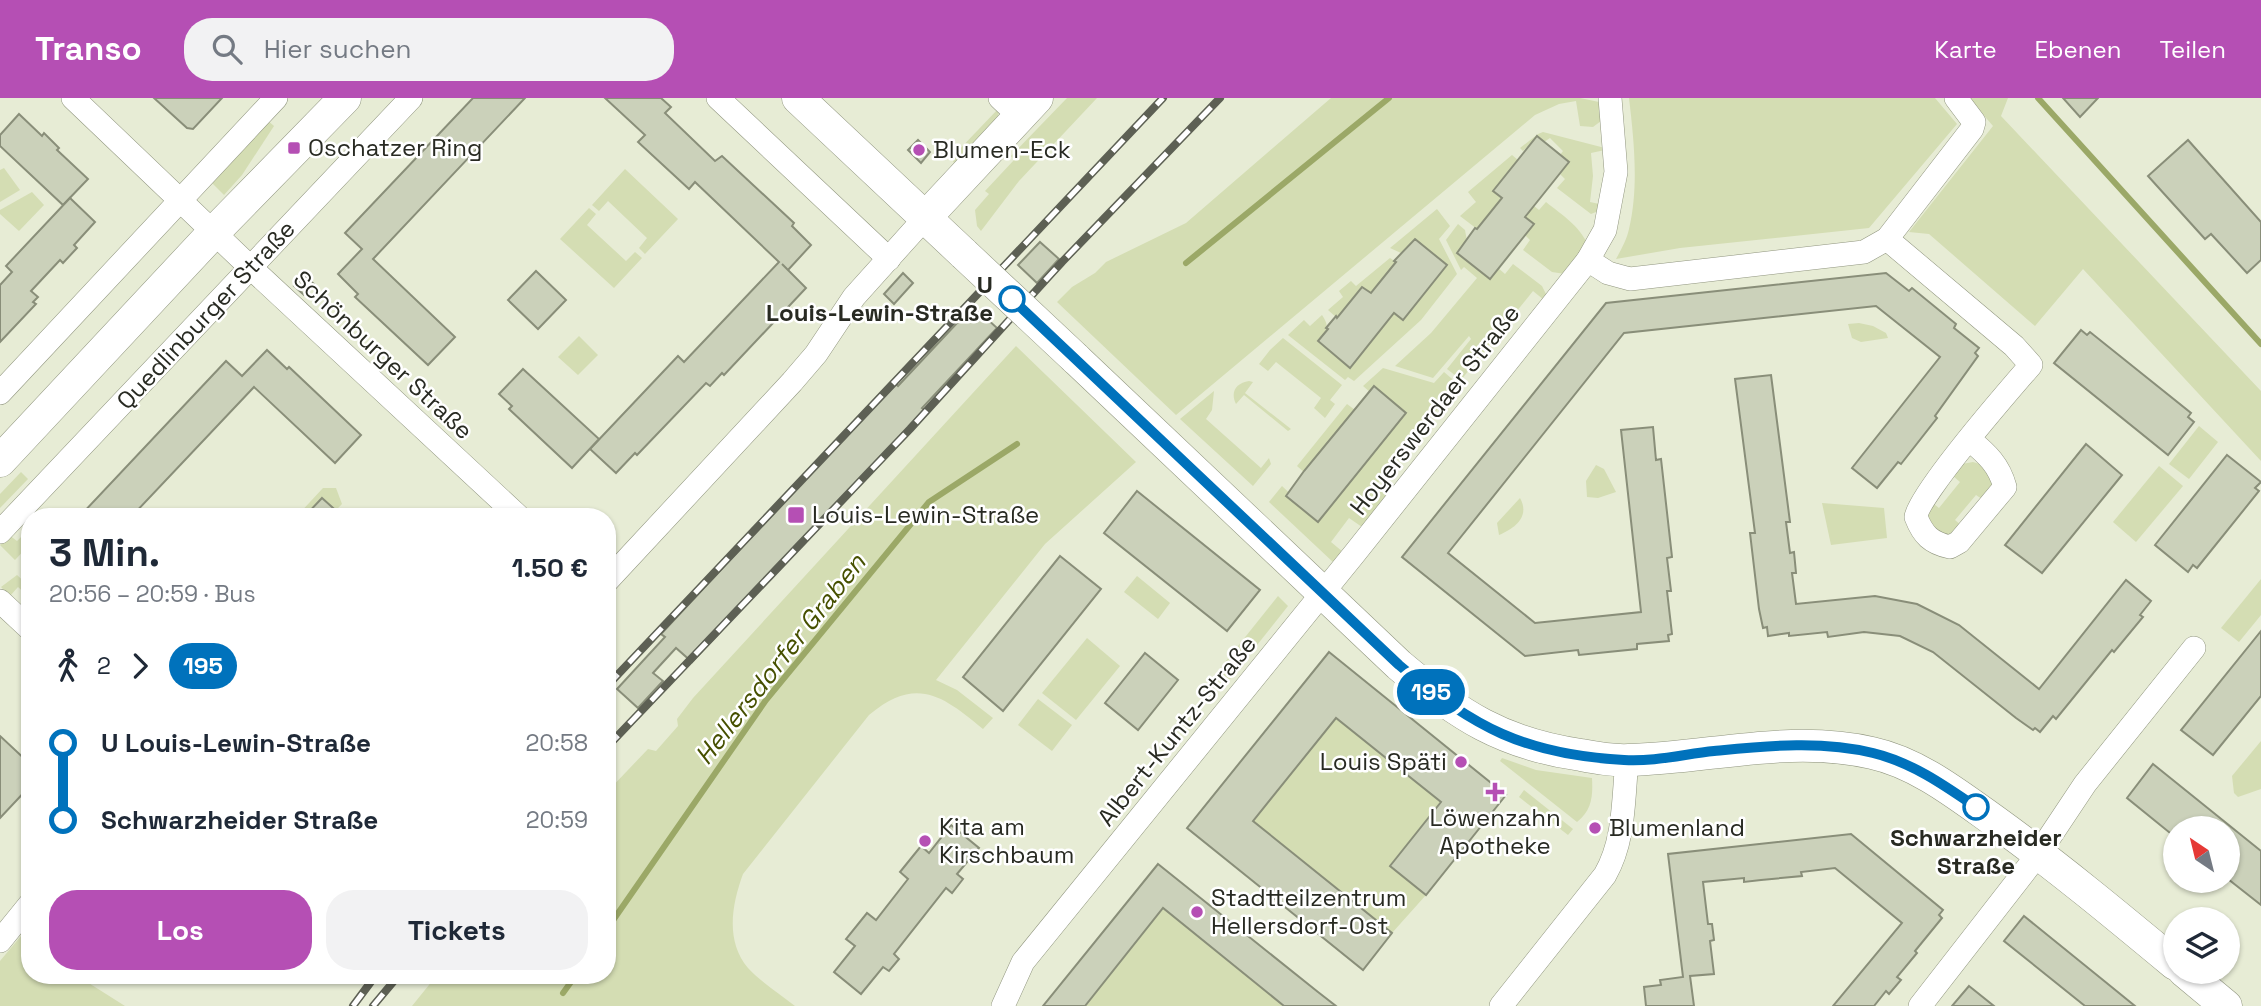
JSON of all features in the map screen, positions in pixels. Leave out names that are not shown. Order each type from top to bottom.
[{"type":"street","points":[[73,98],[214,232]]},
{"type":"street","points":[[0,393],[276,98]]},
{"type":"street","name":"Quedlinburger Straße","points":[[0,461],[214,232],[345,98]]},
{"type":"street","name":"Quedlinburger Straße","points":[[23,508],[411,98]]},
{"type":"street","points":[[718,98],[889,259]]},
{"type":"street","points":[[798,98],[1322,593],[1432,692],[1485,727],[1517,741],[1556,752],[1627,760],[1762,746],[1818,745],[1873,753],[1915,769],[1944,784],[2039,853],[2163,954]]},
{"type":"street","name":"Hoyerswerdaer Straße","points":[[1322,593],[1588,260],[1605,230],[1616,172],[1610,98]]},
{"type":"street","points":[[1588,260],[1608,273],[1630,279],[1864,252],[1887,239],[1972,130],[1974,122],[1956,98]]},
{"type":"street","points":[[616,571],[792,382],[816,354],[854,298],[925,218],[1019,104]]},
{"type":"street","name":"Schönburger Straße","points":[[214,232],[509,508]]},
{"type":"street","points":[[1887,239],[2014,346],[2031,365],[1969,440],[1922,499],[1916,511],[1922,532],[1935,544],[1950,547],[1959,541],[2005,487],[2001,472],[1992,459],[1969,440]]},
{"type":"street","name":"Quedlinburger Straße","points":[[0,532],[21,510]]},
{"type":"street","name":"Albert-Kuntz-Straße","points":[[1003,1006],[1023,962],[1322,593]]},
{"type":"street","points":[[0,601],[21,621]]},
{"type":"street","points":[[1920,1006],[2039,853],[2085,784],[2194,648]]},
{"type":"street","points":[[1501,1006],[1605,875],[1613,861],[1621,829],[1627,760]]},
{"type":"street","points":[[0,941],[21,915]]},
{"type":"street","points":[[2200,984],[2226,1006]]},
{"type":"green space","points":[[1067,98],[1097,98],[1019,181],[981,231],[977,226],[975,210],[989,194],[985,191],[1014,160],[1011,156]]},
{"type":"green space","points":[[1331,98],[1580,98],[1599,102],[1601,121],[1593,127],[1580,126],[1576,101],[1559,104],[1535,115],[1176,415],[1057,302],[1072,287],[1095,273],[1106,262],[1186,223]]},
{"type":"green space","points":[[1629,98],[1935,98],[1957,124],[1869,228],[1680,248],[1616,259],[1628,233],[1634,197],[1634,147]]},
{"type":"green space","points":[[1969,98],[2008,98],[2001,116],[2261,391],[2261,461],[2083,269],[2035,326],[1929,234],[1909,232],[1993,126]]},
{"type":"green space","points":[[999,108],[998,117],[955,163],[953,162],[956,153]]},
{"type":"green space","points":[[266,119],[274,126],[242,175],[224,195],[210,181]]},
{"type":"green space","points":[[1543,132],[1605,148],[1591,153],[1593,176],[1590,202],[1604,205],[1604,209],[1591,214],[1557,188],[1565,179],[1560,174],[1569,162],[1560,155],[1563,151],[1550,138],[1544,142],[1537,137],[1523,151],[1520,148]]},
{"type":"green space","points":[[1512,155],[1518,160],[1493,191],[1501,198],[1477,229],[1460,216],[1476,202],[1468,192]]},
{"type":"green space","points":[[4,168],[20,190],[0,202],[0,170]]},
{"type":"green space","points":[[625,169],[678,219],[645,254],[639,248],[647,238],[608,201],[599,211],[592,205]]},
{"type":"green space","points":[[32,192],[44,205],[19,231],[0,214],[0,210]]},
{"type":"green space","points":[[1546,202],[1575,226],[1588,245],[1565,274],[1552,272],[1523,250],[1530,240],[1525,235],[1525,217],[1534,206],[1539,210]]},
{"type":"green space","points":[[589,208],[596,214],[587,225],[626,261],[635,252],[642,258],[614,288],[560,239]]},
{"type":"green space","points":[[1437,209],[1450,226],[1439,239],[1457,274],[1421,320],[1354,381],[1348,377],[1345,380],[1288,335],[1304,320],[1310,326],[1322,315],[1326,328],[1318,341],[1350,367],[1394,313],[1403,319],[1447,265],[1415,239],[1406,251],[1401,253],[1390,248]]},
{"type":"green space","points":[[1458,224],[1465,230],[1467,241],[1505,274],[1513,264],[1542,286],[1547,296],[1544,300],[1533,291],[1461,380],[1447,369],[1471,339],[1469,336],[1433,378],[1395,366],[1431,333],[1477,278],[1464,267],[1461,270],[1446,240]]},
{"type":"green space","points":[[1390,258],[1396,262],[1371,294],[1362,287],[1337,318],[1328,310],[1343,297],[1339,291],[1351,281],[1356,286]]},
{"type":"green space","points":[[1848,324],[1873,326],[1886,333],[1888,338],[1861,342],[1852,338]]},
{"type":"green space","points":[[579,336],[598,355],[578,375],[558,357]]},
{"type":"green space","points":[[1283,338],[1342,385],[1330,400],[1335,404],[1325,418],[1314,408],[1321,398],[1276,362],[1268,371],[1259,364]]},
{"type":"green space","points":[[1016,346],[1136,462],[1045,544],[936,680],[957,690],[993,718],[983,729],[954,707],[928,695],[915,693],[886,703],[869,715],[743,874],[734,910],[733,934],[736,946],[748,968],[795,1006],[412,1006],[430,984],[616,984],[616,783],[648,749],[656,751],[678,726],[677,719],[693,698]]},
{"type":"green space","points":[[1383,368],[1434,383],[1444,372],[1458,384],[1377,484],[1388,493],[1362,527],[1349,518],[1331,542],[1343,552],[1334,563],[1269,502],[1282,486],[1319,521],[1406,413],[1374,387],[1370,392],[1363,386]]},
{"type":"green space","points":[[1249,381],[1253,382],[1245,393],[1291,429],[1288,431],[1244,395],[1236,404],[1235,389]]},
{"type":"green space","points":[[1214,391],[1212,410],[1206,419],[1261,468],[1269,458],[1271,464],[1253,486],[1180,419]]},
{"type":"green space","points":[[1347,404],[1355,410],[1305,473],[1297,466]]},
{"type":"green space","points":[[2199,426],[2218,442],[2189,479],[2169,464]]},
{"type":"green space","points":[[1973,462],[1983,465],[1993,485],[1985,501],[1976,495],[1955,520],[1963,527],[1940,539],[1923,518],[1930,501],[1939,508],[1960,482],[1952,475],[1962,464]]},
{"type":"green space","points":[[1596,465],[1604,469],[1616,492],[1598,498],[1587,497],[1586,481]]},
{"type":"green space","points":[[2159,466],[2183,486],[2136,542],[2113,522]]},
{"type":"green space","points":[[21,472],[28,479],[0,508],[0,494]]},
{"type":"green space","points":[[323,488],[336,488],[342,504],[334,508],[322,498],[313,508],[304,508]]},
{"type":"green space","points":[[1520,498],[1523,510],[1520,521],[1499,535],[1497,523]]},
{"type":"green space","points":[[1822,503],[1884,508],[1887,538],[1831,545]]},
{"type":"green space","points":[[9,535],[17,541],[21,537],[21,554],[15,560],[0,545]]},
{"type":"green space","points":[[17,575],[21,579],[21,590],[18,587],[10,596],[1,587]]},
{"type":"green space","points":[[1137,576],[1170,603],[1158,619],[1124,592]]},
{"type":"green space","points":[[2261,579],[2261,615],[2239,642],[2221,628]]},
{"type":"green space","points":[[1278,596],[1288,606],[1230,679],[1214,676]]},
{"type":"green space","points":[[1087,638],[1120,666],[1076,720],[1042,693]]},
{"type":"green space","points":[[1038,699],[1072,725],[1052,751],[1018,725]]},
{"type":"green space","points":[[1336,718],[1441,802],[1390,865],[1426,895],[1392,933],[1253,821]]},
{"type":"green space","points":[[2261,741],[2261,789],[2238,797],[2234,793],[2232,776]]},
{"type":"green space","points":[[1502,758],[1536,770],[1592,778],[1592,797],[1586,813],[1577,822],[1500,761]]},
{"type":"green space","points":[[1524,790],[1573,829],[1568,835],[1519,797]]},
{"type":"green space","points":[[1163,908],[1284,1006],[1085,1006]]},
{"type":"green space","points":[[21,936],[21,984],[90,984],[125,1006],[0,1006],[0,961]]},
{"type":"building","points":[[154,98],[222,98],[193,129],[187,128]]},
{"type":"building","points":[[473,98],[525,98],[373,259],[455,337],[428,365],[355,297],[358,294],[338,274],[362,249],[345,233]]},
{"type":"building","points":[[605,98],[661,98],[671,107],[665,113],[715,161],[722,156],[794,223],[792,226],[811,245],[788,270],[806,288],[724,375],[722,373],[710,386],[706,383],[637,455],[635,453],[616,473],[590,449],[678,356],[684,362],[779,262],[695,182],[689,189],[638,142],[645,135]]},
{"type":"building","points":[[2063,98],[2098,98],[2080,117]]},
{"type":"building","points":[[19,114],[42,136],[44,133],[59,148],[57,150],[88,179],[63,205],[0,146],[0,135]]},
{"type":"building","points":[[1537,136],[1569,162],[1525,217],[1534,224],[1490,279],[1457,253],[1502,198],[1493,191]]},
{"type":"building","name":"Blumen-Eck","points":[[918,140],[930,152],[921,163],[908,150]]},
{"type":"building","points":[[2188,140],[2261,222],[2261,260],[2247,273],[2211,234],[2205,239],[2148,176]]},
{"type":"building","points":[[70,198],[95,222],[74,245],[77,248],[63,263],[60,260],[31,291],[38,297],[33,302],[36,304],[0,342],[0,285],[12,272],[6,266]]},
{"type":"building","points":[[1415,239],[1447,265],[1403,320],[1394,313],[1350,368],[1318,341],[1362,287],[1371,293],[1396,262],[1394,261]]},
{"type":"building","points":[[1040,242],[1059,259],[1037,283],[1018,265]]},
{"type":"building","points":[[536,271],[566,300],[538,329],[508,300]]},
{"type":"building","points":[[903,273],[913,283],[894,304],[884,294]]},
{"type":"building","points":[[1886,273],[1909,291],[1912,288],[1956,324],[1954,328],[1979,348],[1975,353],[1978,356],[1935,416],[1937,418],[1901,464],[1898,462],[1877,488],[1852,468],[1940,357],[1876,306],[1624,333],[1448,553],[1535,623],[1641,612],[1621,430],[1653,427],[1656,460],[1661,459],[1672,557],[1667,558],[1671,591],[1667,591],[1672,634],[1668,635],[1669,641],[1637,644],[1637,649],[1579,655],[1578,650],[1525,656],[1402,557],[1606,303]]},
{"type":"building","points":[[304,275],[315,285],[304,295],[294,286]]},
{"type":"building","points":[[973,306],[997,328],[922,408],[926,411],[692,662],[676,648],[653,673],[663,681],[638,708],[617,689],[665,637],[661,634],[895,383],[898,386]]},
{"type":"building","points":[[2081,330],[2087,335],[2090,332],[2191,413],[2188,417],[2194,422],[2168,455],[2054,363]]},
{"type":"building","points":[[267,350],[287,369],[289,367],[361,435],[335,463],[254,387],[140,508],[88,508],[226,361],[242,376]]},
{"type":"building","points":[[523,369],[599,439],[572,468],[509,409],[512,406],[499,394]]},
{"type":"building","points":[[1771,375],[1790,522],[1786,522],[1790,553],[1794,552],[1796,573],[1792,573],[1796,604],[1875,596],[1917,604],[1959,625],[2039,689],[2126,580],[2151,601],[2140,615],[2143,617],[2114,652],[2112,650],[2056,719],[2053,716],[2040,732],[2016,718],[1933,652],[1900,636],[1864,632],[1828,637],[1827,632],[1768,636],[1767,627],[1763,628],[1759,609],[1750,533],[1755,533],[1735,379]]},
{"type":"building","points":[[1374,386],[1406,413],[1318,522],[1286,496]]},
{"type":"building","points":[[2086,444],[2122,475],[2042,573],[2005,545]]},
{"type":"building","points":[[2227,455],[2261,482],[2255,488],[2259,491],[2197,568],[2193,565],[2188,572],[2155,545]]},
{"type":"building","points":[[1137,491],[1260,590],[1227,631],[1104,533]]},
{"type":"building","points":[[322,498],[333,508],[313,508]]},
{"type":"building","points":[[1060,556],[1101,589],[1003,711],[963,677]]},
{"type":"building","points":[[2261,631],[2261,696],[2213,755],[2181,730]]},
{"type":"building","points":[[1329,652],[1506,795],[1426,895],[1390,866],[1441,802],[1336,718],[1253,821],[1392,933],[1363,970],[1187,828]]},
{"type":"building","points":[[1145,653],[1178,680],[1138,730],[1105,703]]},
{"type":"building","points":[[0,736],[21,756],[21,796],[0,818]]},
{"type":"building","points":[[2153,764],[2218,816],[2163,816],[2163,827],[2127,798]]},
{"type":"building","points":[[951,825],[979,848],[957,874],[963,879],[952,893],[946,888],[894,954],[899,959],[889,971],[883,967],[861,994],[834,972],[855,946],[846,939],[867,913],[876,920],[908,879],[900,872],[921,846],[929,853]]},
{"type":"building","points":[[1851,834],[1943,910],[1939,915],[1942,918],[1915,951],[1917,953],[1897,977],[1901,980],[1889,994],[1886,991],[1874,1006],[1833,1006],[1902,923],[1835,868],[1801,872],[1802,876],[1744,882],[1744,878],[1703,882],[1708,924],[1712,924],[1714,940],[1710,941],[1714,974],[1690,976],[1694,1006],[1646,1006],[1644,987],[1661,985],[1660,980],[1683,977],[1668,854]]},
{"type":"building","points":[[2240,834],[2261,851],[2261,905],[2240,888]]},
{"type":"building","points":[[1158,864],[1336,1006],[1284,1006],[1163,908],[1085,1006],[1043,1006]]},
{"type":"building","points":[[2024,916],[2135,1006],[2085,1006],[2004,941]]},
{"type":"building","points":[[1969,986],[1994,1006],[1952,1006]]},
{"type":"waterway","name":"Hellersdorfer Graben","points":[[1186,263],[1389,98]]},
{"type":"waterway","points":[[2038,98],[2261,344]]},
{"type":"waterway","name":"Hellersdorfer Graben","points":[[616,916],[766,700],[929,502],[1017,444]]},
{"type":"waterway","name":"Hellersdorfer Graben","points":[[563,993],[570,984]]},
{"type":"railway","points":[[616,676],[1163,98]]},
{"type":"railway","points":[[616,738],[910,429],[1062,262],[1220,98]]},
{"type":"railway","points":[[353,1006],[369,984]]},
{"type":"railway","points":[[373,1006],[391,984]]},
{"type":"bus line","name":"195","points":[[1012,299],[1399,665],[1432,692],[1485,727],[1517,741],[1556,752],[1627,760],[1762,746],[1818,745],[1873,753],[1915,769],[1944,784],[1976,807]]},
{"type":"place","name":"Oschatzer Ring","points":[[294,148]]},
{"type":"place","name":"Blumen-Eck","points":[[919,150]]},
{"type":"place","name":"U Louis-Lewin-Straße","points":[[1012,299]]},
{"type":"place","name":"Louis-Lewin-Straße","points":[[796,515]]},
{"type":"place","name":"Louis Späti","points":[[1461,762]]},
{"type":"place","name":"Löwenzahn Apotheke","points":[[1495,792]]},
{"type":"place","name":"Schwarzheider Straße","points":[[1976,807]]},
{"type":"place","name":"Blumenland","points":[[1595,828]]},
{"type":"place","name":"Kita am Kirschbaum","points":[[925,841]]},
{"type":"place","name":"Stadtteilzentrum Hellersdorf-Ost","points":[[1197,912]]}]
